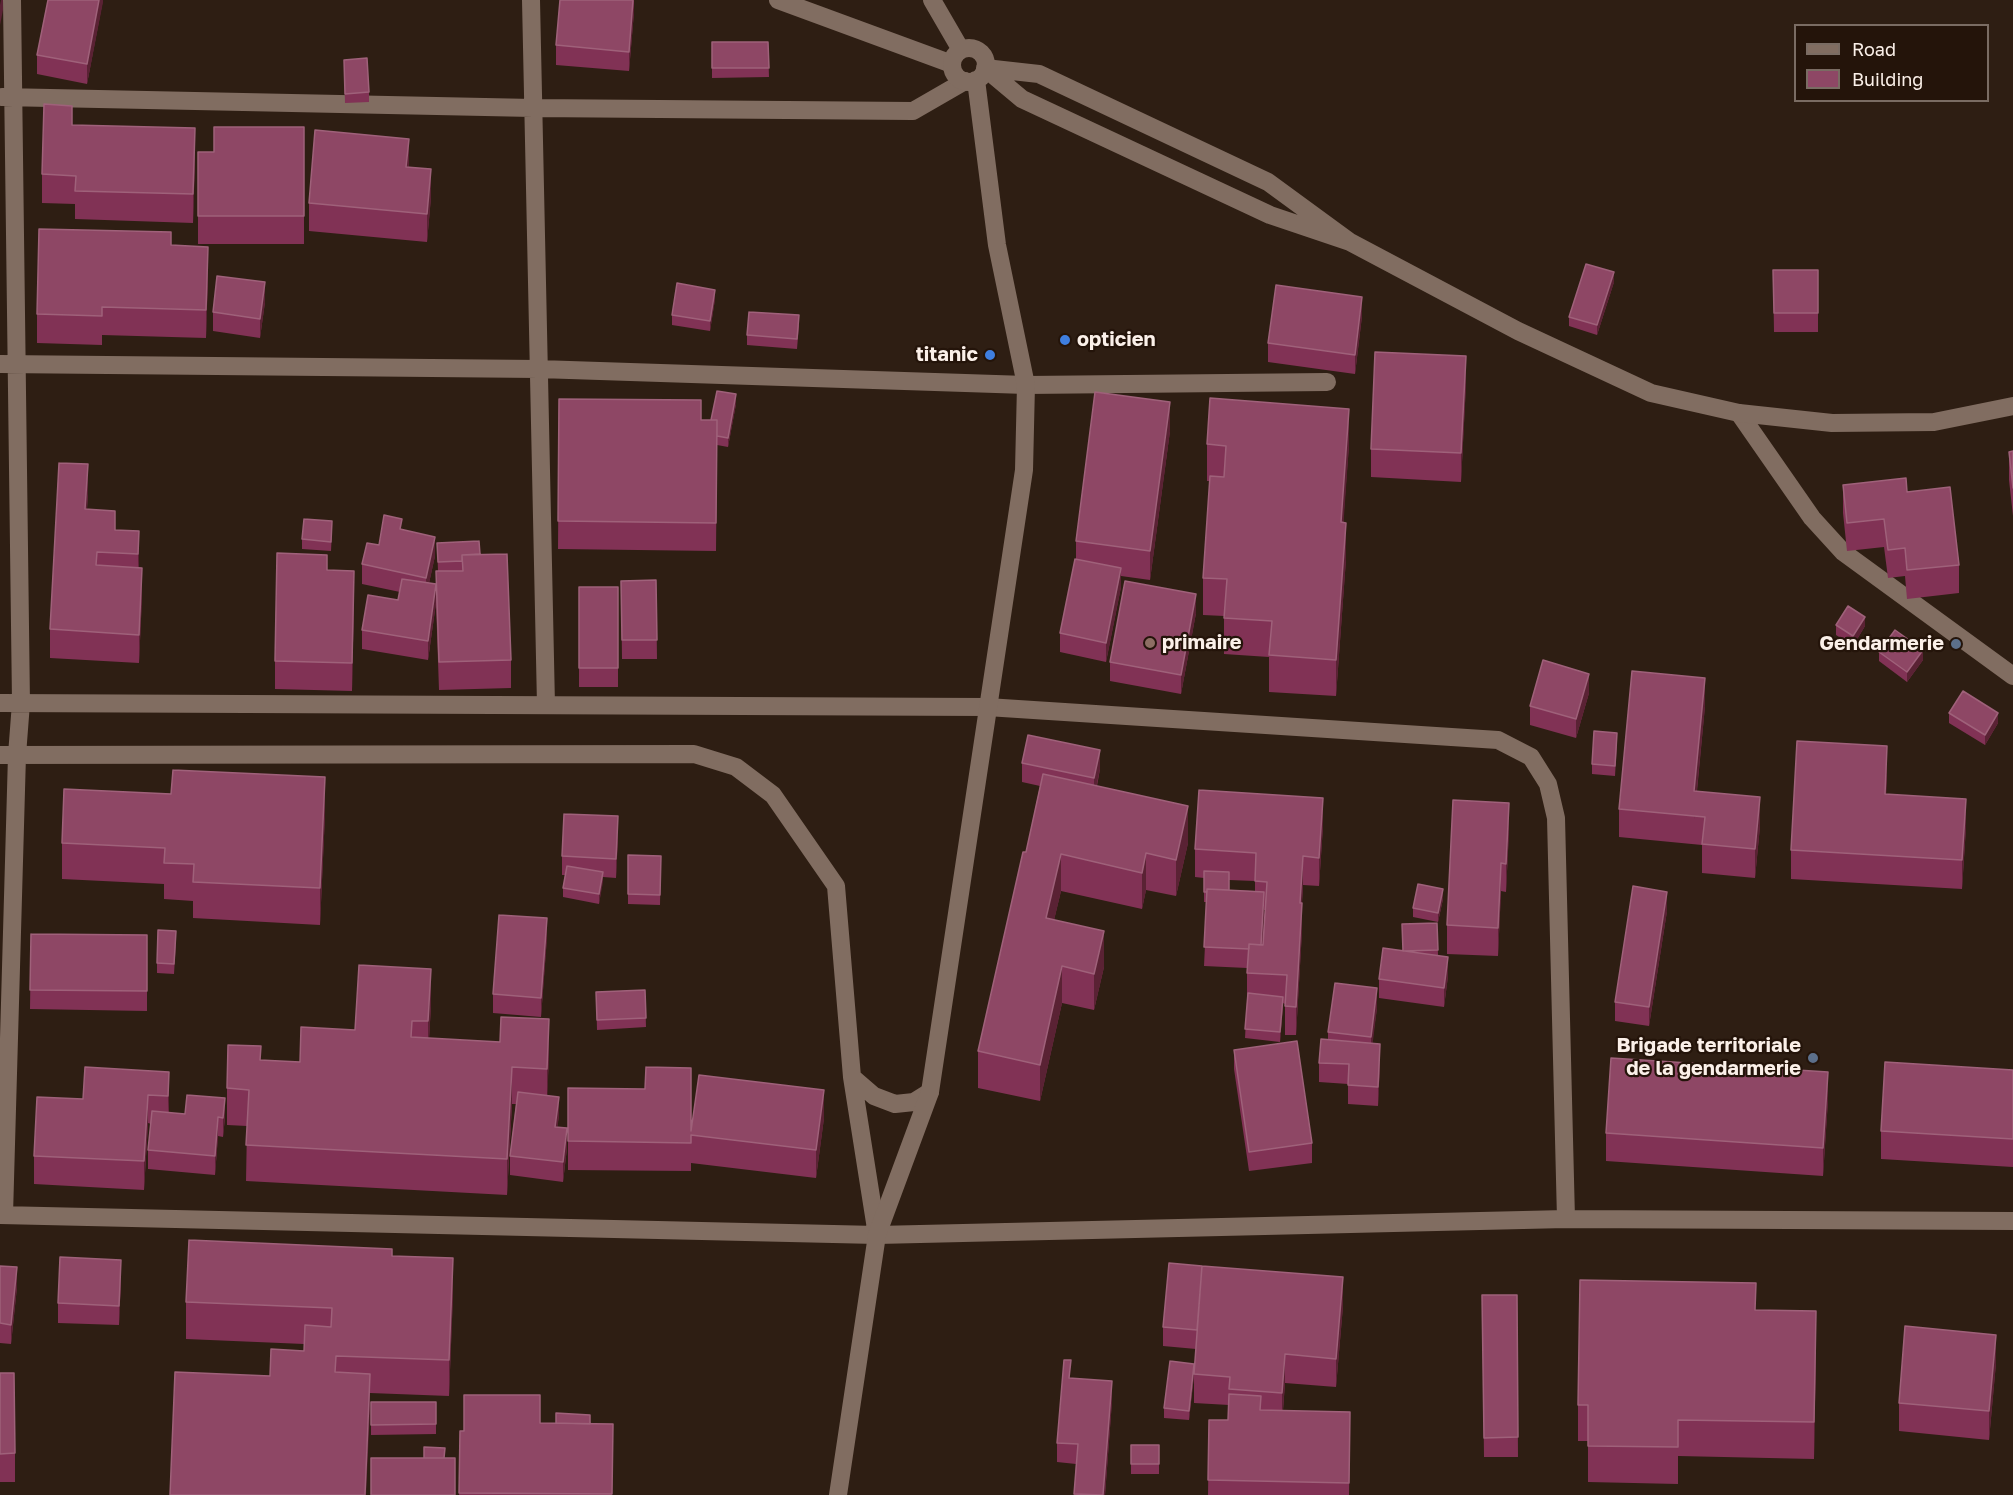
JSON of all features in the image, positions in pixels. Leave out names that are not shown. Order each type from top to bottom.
[{"type":"street","points":[[12,0],[6,97],[8,364],[21,703],[9,755],[2,1215],[877,1235],[1566,1219],[2013,1221]]},
{"type":"street","points":[[531,0],[546,705]]},
{"type":"street","points":[[778,0],[957,57]]},
{"type":"street","points":[[932,0],[957,57],[956,75],[1039,74],[1268,182],[1350,242],[1518,331],[1651,393],[1739,413],[1832,423],[1934,422],[2013,406]]},
{"type":"street","points":[[838,1495],[877,1235],[930,1092],[1024,470],[1026,385],[997,245],[975,76],[984,58],[977,50],[966,48],[957,57]]},
{"type":"street","points":[[6,97],[533,108],[913,111],[975,76]]},
{"type":"street","points":[[975,76],[1270,216],[1350,242]]},
{"type":"street","points":[[8,364],[539,369],[1026,385],[1327,382]]},
{"type":"street","points":[[1739,413],[1812,518],[1843,552],[2013,676]]},
{"type":"street","points":[[0,702],[987,707],[1498,740],[1531,757],[1548,784],[1556,818],[1566,1219]]},
{"type":"street","points":[[9,755],[694,754],[736,767],[773,795],[836,886],[852,1077],[877,1235]]},
{"type":"street","points":[[852,1077],[874,1096],[895,1104],[914,1102],[930,1092]]},
{"type":"building","points":[[48,0],[99,0],[87,64],[37,55]]},
{"type":"building","points":[[560,0],[633,0],[629,52],[556,45]]},
{"type":"building","points":[[712,42],[768,42],[769,68],[712,68]]},
{"type":"building","points":[[367,58],[369,92],[345,94],[344,60]]},
{"type":"building","points":[[44,104],[72,106],[72,125],[195,128],[193,194],[75,191],[76,176],[42,174]]},
{"type":"building","points":[[214,127],[304,127],[304,216],[198,216],[198,152],[214,152]]},
{"type":"building","points":[[315,130],[409,139],[406,167],[431,169],[427,214],[309,203]]},
{"type":"building","points":[[39,229],[171,232],[171,245],[208,247],[206,310],[102,307],[102,316],[37,314]]},
{"type":"building","points":[[1586,264],[1614,272],[1597,325],[1569,317]]},
{"type":"building","points":[[1773,270],[1818,270],[1818,313],[1774,313]]},
{"type":"building","points":[[217,276],[265,282],[260,319],[213,312]]},
{"type":"building","points":[[677,283],[715,290],[710,321],[672,315]]},
{"type":"building","points":[[1276,285],[1362,297],[1355,355],[1268,343]]},
{"type":"building","points":[[749,312],[799,315],[797,339],[747,335]]},
{"type":"building","points":[[1375,352],[1466,356],[1461,453],[1371,449]]},
{"type":"building","points":[[717,391],[736,394],[728,438],[717,436],[717,420],[711,420]]},
{"type":"building","points":[[1095,392],[1170,402],[1150,551],[1076,541]]},
{"type":"building","points":[[1210,398],[1349,409],[1341,522],[1346,523],[1336,660],[1269,655],[1272,621],[1224,618],[1227,579],[1203,578],[1210,476],[1224,477],[1226,446],[1207,444]]},
{"type":"building","points":[[559,399],[701,400],[701,420],[717,420],[716,523],[558,521]]},
{"type":"building","points":[[2013,451],[2013,488],[2009,452]]},
{"type":"building","points":[[59,463],[88,464],[85,509],[115,511],[115,530],[139,531],[138,554],[97,552],[96,565],[142,568],[139,635],[50,629]]},
{"type":"building","points":[[1906,478],[1907,492],[1950,487],[1959,565],[1907,570],[1905,548],[1888,550],[1884,519],[1847,523],[1843,485]]},
{"type":"building","points":[[384,515],[402,519],[400,529],[435,537],[426,578],[362,564],[367,543],[379,545]]},
{"type":"building","points":[[304,519],[332,521],[331,542],[302,539]]},
{"type":"building","points":[[479,541],[480,554],[462,555],[462,561],[438,562],[437,543]]},
{"type":"building","points":[[277,553],[327,555],[327,570],[354,571],[352,663],[275,661]]},
{"type":"building","points":[[507,554],[511,660],[439,662],[436,571],[463,571],[462,555]]},
{"type":"building","points":[[1075,559],[1121,568],[1106,643],[1060,633]]},
{"type":"building","points":[[402,579],[436,584],[428,641],[362,630],[368,595],[398,600]]},
{"type":"building","points":[[656,580],[657,640],[622,640],[621,581]]},
{"type":"building","points":[[1125,581],[1196,594],[1181,675],[1110,662]]},
{"type":"building","points":[[579,587],[618,587],[618,668],[579,668]]},
{"type":"building","points":[[1848,606],[1865,617],[1853,636],[1836,625]]},
{"type":"building","points":[[1895,630],[1923,650],[1907,672],[1879,652]]},
{"type":"building","points":[[1543,660],[1589,674],[1576,719],[1530,706]]},
{"type":"building","points":[[1632,671],[1705,678],[1694,791],[1760,797],[1755,849],[1702,844],[1705,817],[1619,809]]},
{"type":"building","points":[[1963,691],[1998,713],[1985,735],[1949,713]]},
{"type":"building","points":[[1594,731],[1617,733],[1615,766],[1592,764]]},
{"type":"building","points":[[1028,735],[1100,750],[1094,778],[1022,763]]},
{"type":"building","points":[[1797,741],[1887,746],[1885,794],[1966,799],[1962,860],[1791,850]]},
{"type":"building","points":[[173,770],[325,777],[320,888],[193,882],[194,864],[164,863],[165,848],[62,843],[64,789],[171,794]]},
{"type":"building","points":[[1043,774],[1188,806],[1176,860],[1146,853],[1142,873],[1061,854],[1046,918],[1104,931],[1094,974],[1062,966],[1040,1065],[978,1051]]},
{"type":"building","points":[[1199,790],[1323,798],[1319,858],[1303,856],[1296,1007],[1285,1006],[1287,975],[1247,973],[1249,944],[1263,945],[1267,882],[1255,881],[1256,853],[1195,849]]},
{"type":"building","points":[[1453,800],[1509,803],[1506,864],[1501,863],[1498,928],[1447,925]]},
{"type":"building","points":[[564,814],[618,816],[616,859],[562,856]]},
{"type":"building","points":[[628,855],[661,856],[660,895],[628,894]]},
{"type":"building","points":[[567,866],[603,872],[599,894],[563,888]]},
{"type":"building","points":[[1204,871],[1229,872],[1229,890],[1207,889],[1207,892],[1204,892]]},
{"type":"building","points":[[1418,884],[1443,889],[1438,913],[1413,908]]},
{"type":"building","points":[[1633,886],[1667,892],[1649,1007],[1615,1002]]},
{"type":"building","points":[[1207,889],[1264,892],[1261,945],[1249,944],[1249,949],[1204,947]]},
{"type":"building","points":[[499,915],[547,918],[541,998],[493,994]]},
{"type":"building","points":[[1437,923],[1438,950],[1403,951],[1402,924]]},
{"type":"building","points":[[158,930],[176,931],[174,964],[157,963]]},
{"type":"building","points":[[31,934],[147,935],[147,991],[30,990]]},
{"type":"building","points":[[1383,948],[1448,957],[1444,988],[1379,979]]},
{"type":"building","points":[[359,965],[431,969],[428,1021],[412,1021],[411,1037],[500,1042],[501,1017],[549,1019],[547,1069],[512,1067],[507,1159],[246,1145],[249,1090],[227,1088],[228,1045],[261,1046],[260,1060],[300,1062],[301,1027],[355,1030]]},
{"type":"building","points":[[1335,983],[1377,988],[1371,1037],[1328,1032]]},
{"type":"building","points":[[645,990],[646,1018],[597,1020],[596,992]]},
{"type":"building","points":[[1248,993],[1283,997],[1280,1032],[1245,1029]]},
{"type":"building","points":[[1321,1039],[1380,1044],[1378,1087],[1348,1085],[1349,1064],[1319,1063]]},
{"type":"building","points":[[1297,1041],[1312,1143],[1249,1152],[1234,1050]]},
{"type":"building","points":[[1611,1058],[1828,1072],[1823,1148],[1606,1133]]},
{"type":"building","points":[[1885,1062],[2013,1070],[2013,1139],[1881,1131]]},
{"type":"building","points":[[85,1067],[169,1072],[168,1096],[148,1095],[144,1161],[34,1156],[37,1097],[83,1099]]},
{"type":"building","points":[[646,1067],[691,1068],[691,1131],[699,1075],[824,1090],[816,1150],[691,1135],[691,1143],[568,1141],[568,1088],[645,1089]]},
{"type":"building","points":[[518,1092],[559,1097],[555,1127],[567,1128],[563,1162],[510,1156]]},
{"type":"building","points":[[187,1095],[225,1098],[223,1118],[218,1117],[215,1156],[148,1150],[152,1111],[185,1114]]},
{"type":"building","points":[[189,1240],[392,1249],[392,1256],[453,1258],[449,1360],[336,1356],[335,1372],[370,1374],[365,1495],[170,1495],[175,1372],[270,1376],[271,1349],[304,1351],[305,1325],[331,1327],[332,1308],[186,1302]]},
{"type":"building","points":[[60,1257],[121,1260],[119,1306],[58,1303]]},
{"type":"building","points":[[1169,1263],[1202,1266],[1197,1330],[1163,1327]]},
{"type":"building","points":[[0,1266],[17,1267],[11,1325],[0,1323]]},
{"type":"building","points":[[1202,1266],[1343,1277],[1336,1359],[1285,1354],[1282,1393],[1229,1389],[1230,1377],[1194,1374]]},
{"type":"building","points":[[1580,1280],[1756,1283],[1755,1310],[1816,1311],[1814,1422],[1678,1420],[1678,1447],[1588,1446],[1588,1405],[1578,1405]]},
{"type":"building","points":[[1482,1295],[1517,1295],[1518,1437],[1484,1438]]},
{"type":"building","points":[[1905,1326],[1996,1335],[1989,1411],[1899,1403]]},
{"type":"building","points":[[1064,1360],[1071,1360],[1069,1378],[1112,1381],[1103,1495],[1074,1494],[1078,1444],[1057,1443]]},
{"type":"building","points":[[1170,1361],[1194,1364],[1189,1411],[1164,1408]]},
{"type":"building","points":[[0,1373],[14,1373],[15,1453],[0,1454]]},
{"type":"building","points":[[1229,1394],[1261,1396],[1260,1410],[1350,1412],[1349,1483],[1208,1480],[1209,1420],[1228,1420]]},
{"type":"building","points":[[464,1395],[540,1395],[540,1423],[613,1424],[612,1494],[459,1493],[460,1431],[464,1431]]},
{"type":"building","points":[[371,1402],[436,1402],[436,1424],[371,1425]]},
{"type":"building","points":[[556,1413],[590,1415],[590,1424],[556,1423]]},
{"type":"building","points":[[1131,1445],[1159,1445],[1159,1464],[1131,1464]]},
{"type":"building","points":[[424,1447],[445,1448],[444,1458],[424,1458]]},
{"type":"building","points":[[371,1458],[455,1458],[455,1495],[371,1495]]},
{"type":"place","name":"opticien","points":[[1065,340]]},
{"type":"place","name":"titanic","points":[[990,355]]},
{"type":"place","name":"primaire","points":[[1150,643]]},
{"type":"place","name":"Gendarmerie","points":[[1956,644]]},
{"type":"place","name":"Brigade territoriale de la gendarmerie","points":[[1813,1058]]}]
